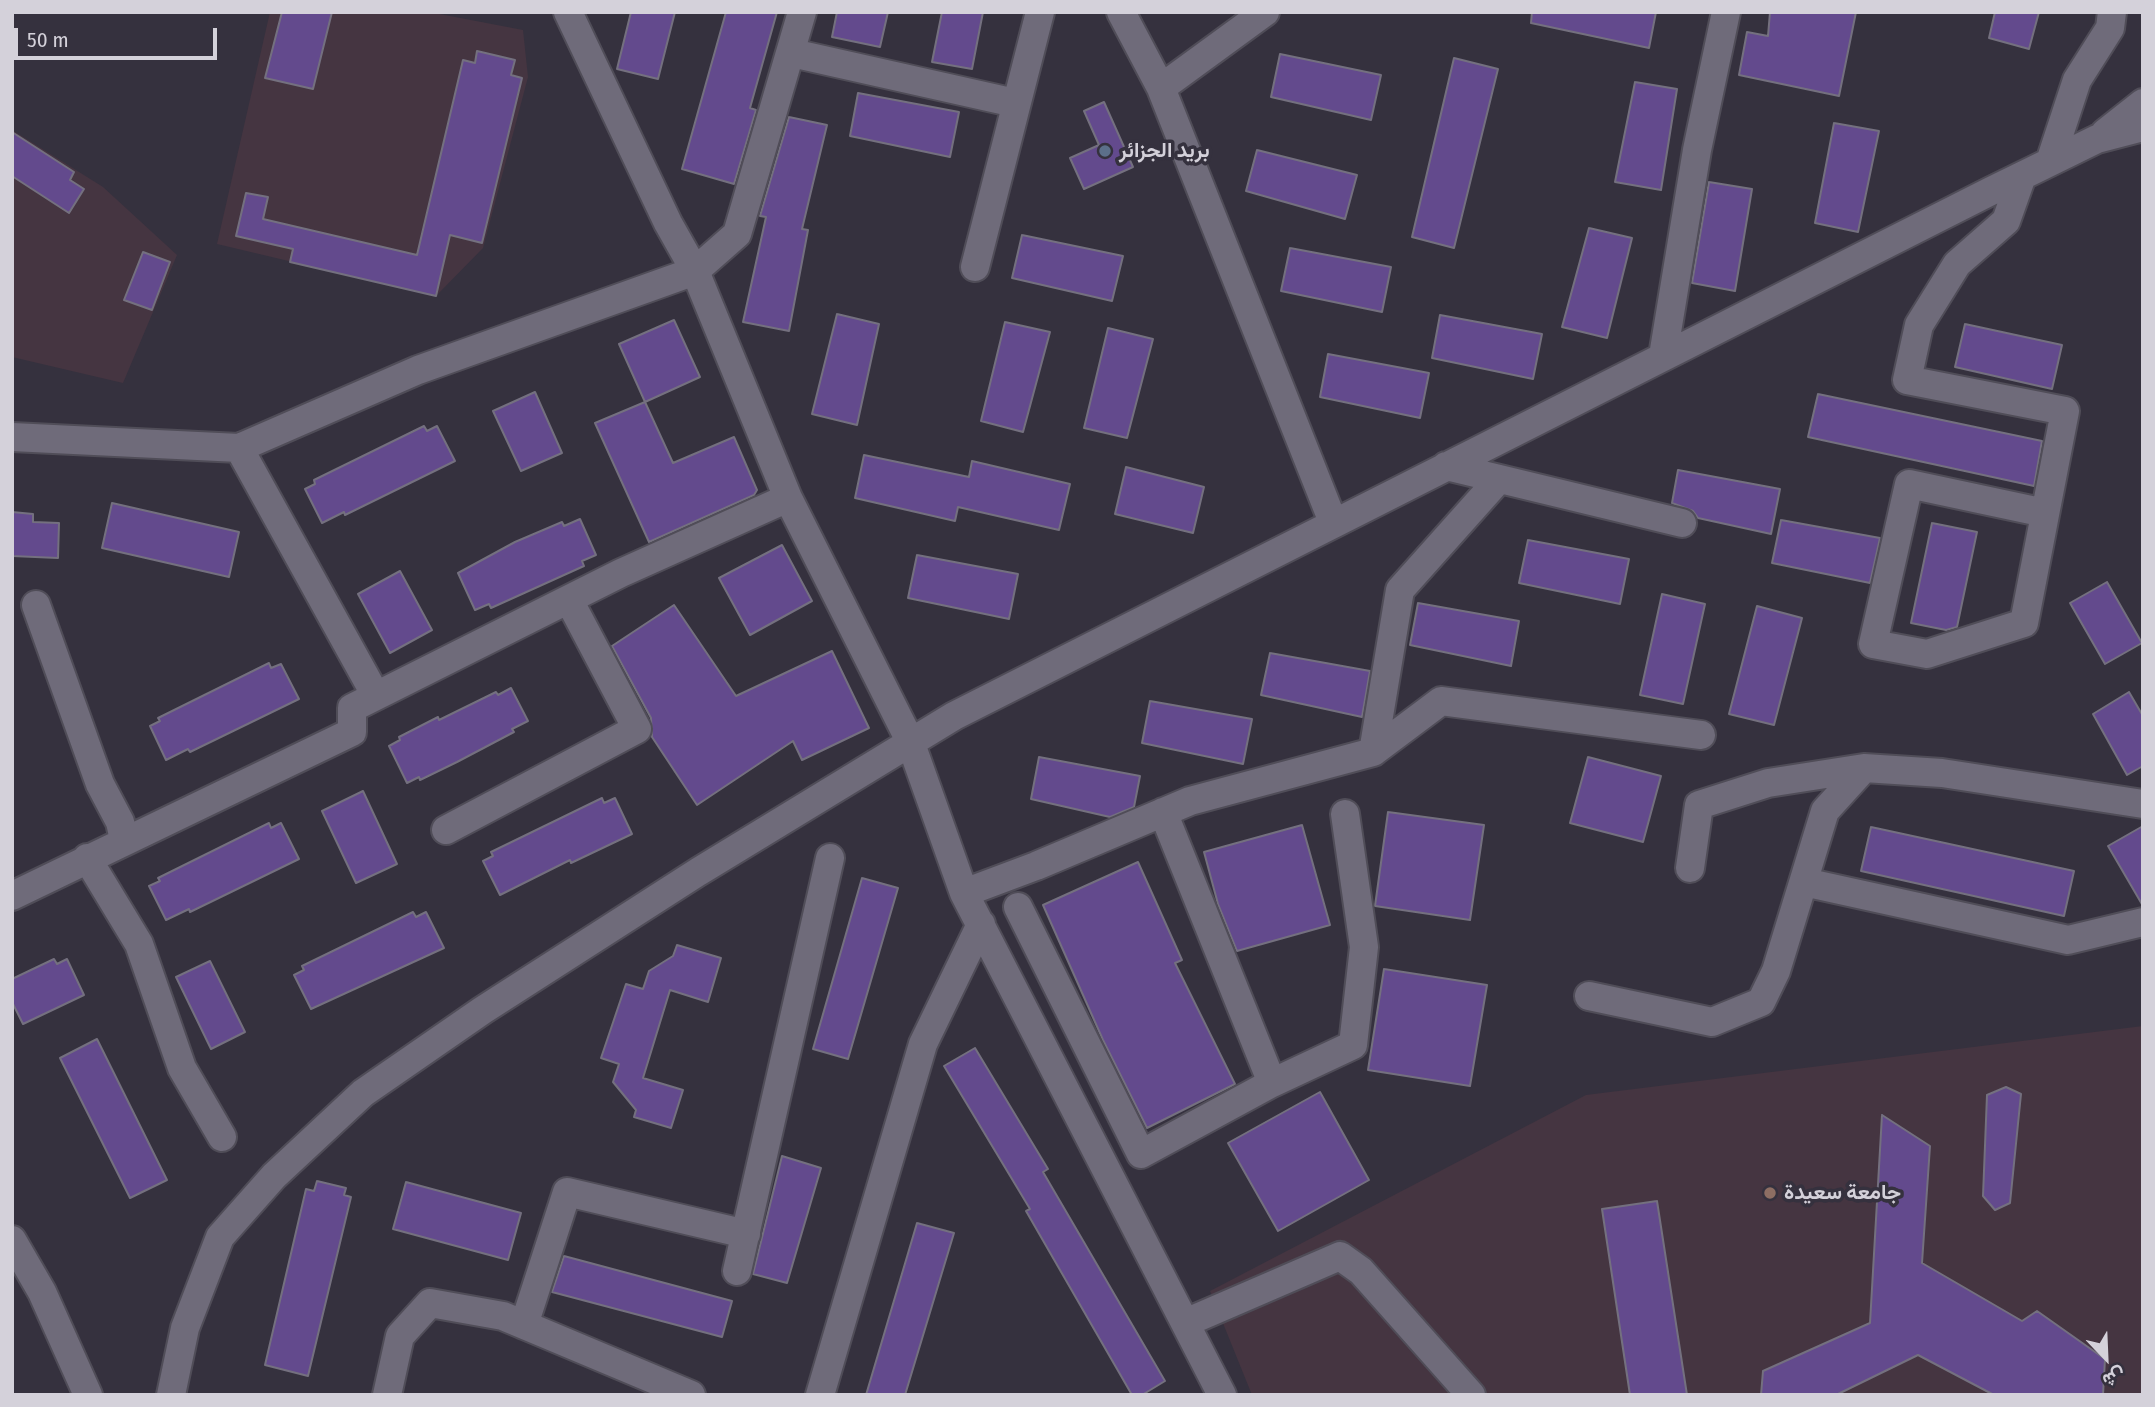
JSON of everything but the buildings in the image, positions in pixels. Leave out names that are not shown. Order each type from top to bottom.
[{"type":"street","points":[[568,12],[668,223],[695,271],[788,498],[910,741],[964,892],[1222,1395]]},
{"type":"street","points":[[12,437],[239,448],[418,370],[695,271],[737,234],[802,12]]},
{"type":"street","points":[[975,267],[1040,12]]},
{"type":"street","points":[[1122,12],[1161,88],[1333,522]]},
{"type":"street","points":[[1161,88],[1265,12]]},
{"type":"street","points":[[1663,356],[1697,150],[1726,12]]},
{"type":"street","points":[[2050,162],[2077,80],[2110,28],[2112,12]]},
{"type":"street","points":[[792,53],[1015,103]]},
{"type":"street","points":[[2097,139],[2143,103]]},
{"type":"street","points":[[171,1395],[185,1328],[220,1237],[274,1176],[363,1093],[483,1010],[910,741],[1333,522],[2050,162],[2097,139],[2143,127]]},
{"type":"street","points":[[2022,176],[2006,222],[1957,264],[1919,325],[1907,380],[2065,411],[2024,623],[1927,654],[1874,644],[1909,484],[2045,513]]},
{"type":"street","points":[[239,448],[376,696]]},
{"type":"street","points":[[1446,466],[1682,523]]},
{"type":"street","points":[[1373,752],[1400,590],[1499,479]]},
{"type":"street","points":[[12,896],[352,732],[352,708],[621,573],[788,498]]},
{"type":"street","points":[[446,830],[637,729],[569,600]]},
{"type":"street","points":[[36,605],[100,784],[120,822],[124,840]]},
{"type":"street","points":[[964,892],[1190,801],[1373,752],[1441,701],[1701,735]]},
{"type":"street","points":[[1690,868],[1699,805],[1768,783],[1864,768],[1942,773],[2143,804]]},
{"type":"street","points":[[1589,996],[1712,1022],[1761,1002],[1776,971],[1825,811],[1864,768]]},
{"type":"street","points":[[1163,812],[1272,1083]]},
{"type":"street","points":[[1018,907],[1141,1154],[1272,1083],[1353,1045],[1364,947],[1345,814]]},
{"type":"street","points":[[87,858],[139,944],[182,1068],[222,1137]]},
{"type":"street","points":[[737,1271],[830,858]]},
{"type":"street","points":[[1804,882],[2068,940],[2143,922]]},
{"type":"street","points":[[820,1395],[923,1044],[981,924]]},
{"type":"street","points":[[524,1325],[566,1192],[746,1234]]},
{"type":"street","points":[[12,1240],[42,1292],[88,1395]]},
{"type":"street","points":[[1185,1323],[1340,1256],[1361,1271],[1471,1395]]},
{"type":"street","points":[[387,1395],[400,1336],[430,1303],[503,1316],[691,1395]]},
{"type":"shaded area","points":[[270,12],[429,12],[523,30],[528,77],[483,248],[436,296],[217,244]]},
{"type":"shaded area","points":[[12,130],[103,187],[177,255],[123,383],[12,357]]},
{"type":"shaded area","name":"جامعة سعيدة","points":[[2143,1026],[2143,1395],[1252,1395],[1210,1291],[1586,1095]]},
{"type":"place","name":"بريد الجزائر","points":[[1105,151]]},
{"type":"place","name":"جامعة سعيدة","points":[[1770,1193]]}]
